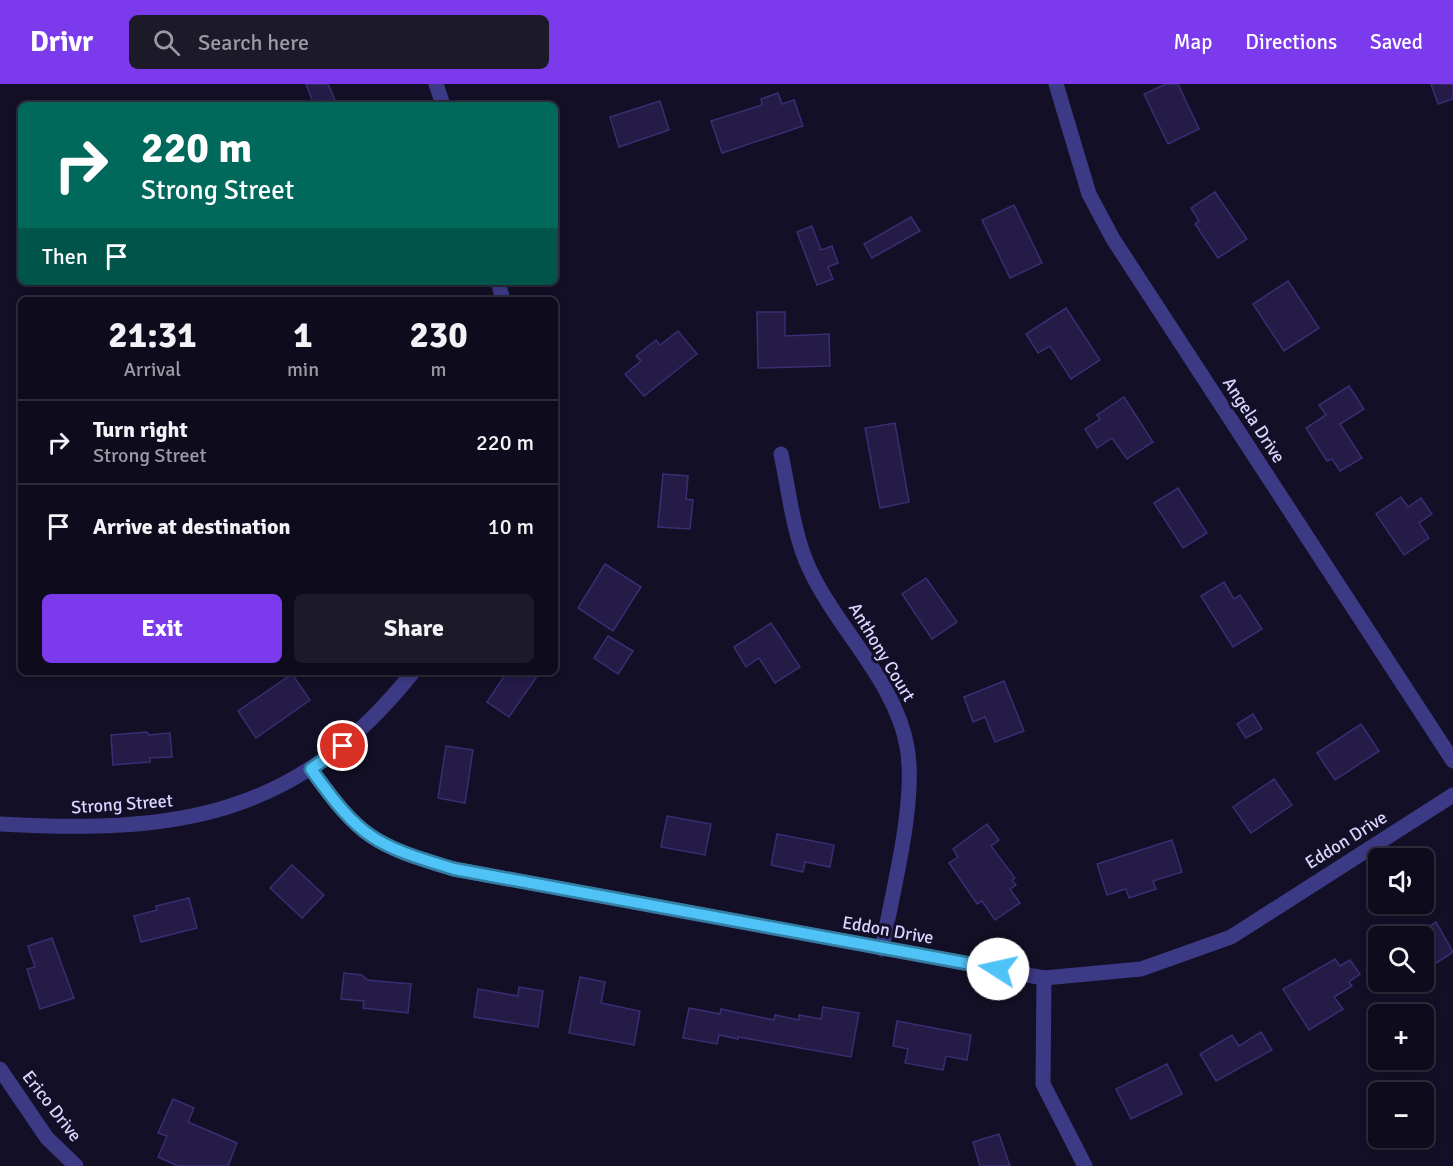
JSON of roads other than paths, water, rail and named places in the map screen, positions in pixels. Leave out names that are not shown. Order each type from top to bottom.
[{"type":"street","name":"Angela Drive","points":[[1056,84],[1089,194],[1113,239],[1453,761]]},
{"type":"street","points":[[439,85],[442,102]]},
{"type":"street","name":"Anthony Court","points":[[781,454],[799,539],[809,569],[885,691],[897,715],[907,745],[910,769],[906,816],[882,949]]},
{"type":"street","name":"Strong Street","points":[[0,824],[90,828],[159,824],[193,817],[241,802],[311,769],[372,720],[410,675]]},
{"type":"street","name":"Eddon Drive","points":[[311,769],[354,825],[377,842],[405,855],[454,869],[1044,978],[1140,969],[1231,937],[1453,795]]},
{"type":"street","points":[[1044,978],[1043,1084],[1085,1166]]},
{"type":"street","name":"Erico Drive","points":[[0,1069],[47,1138],[76,1166]]}]
